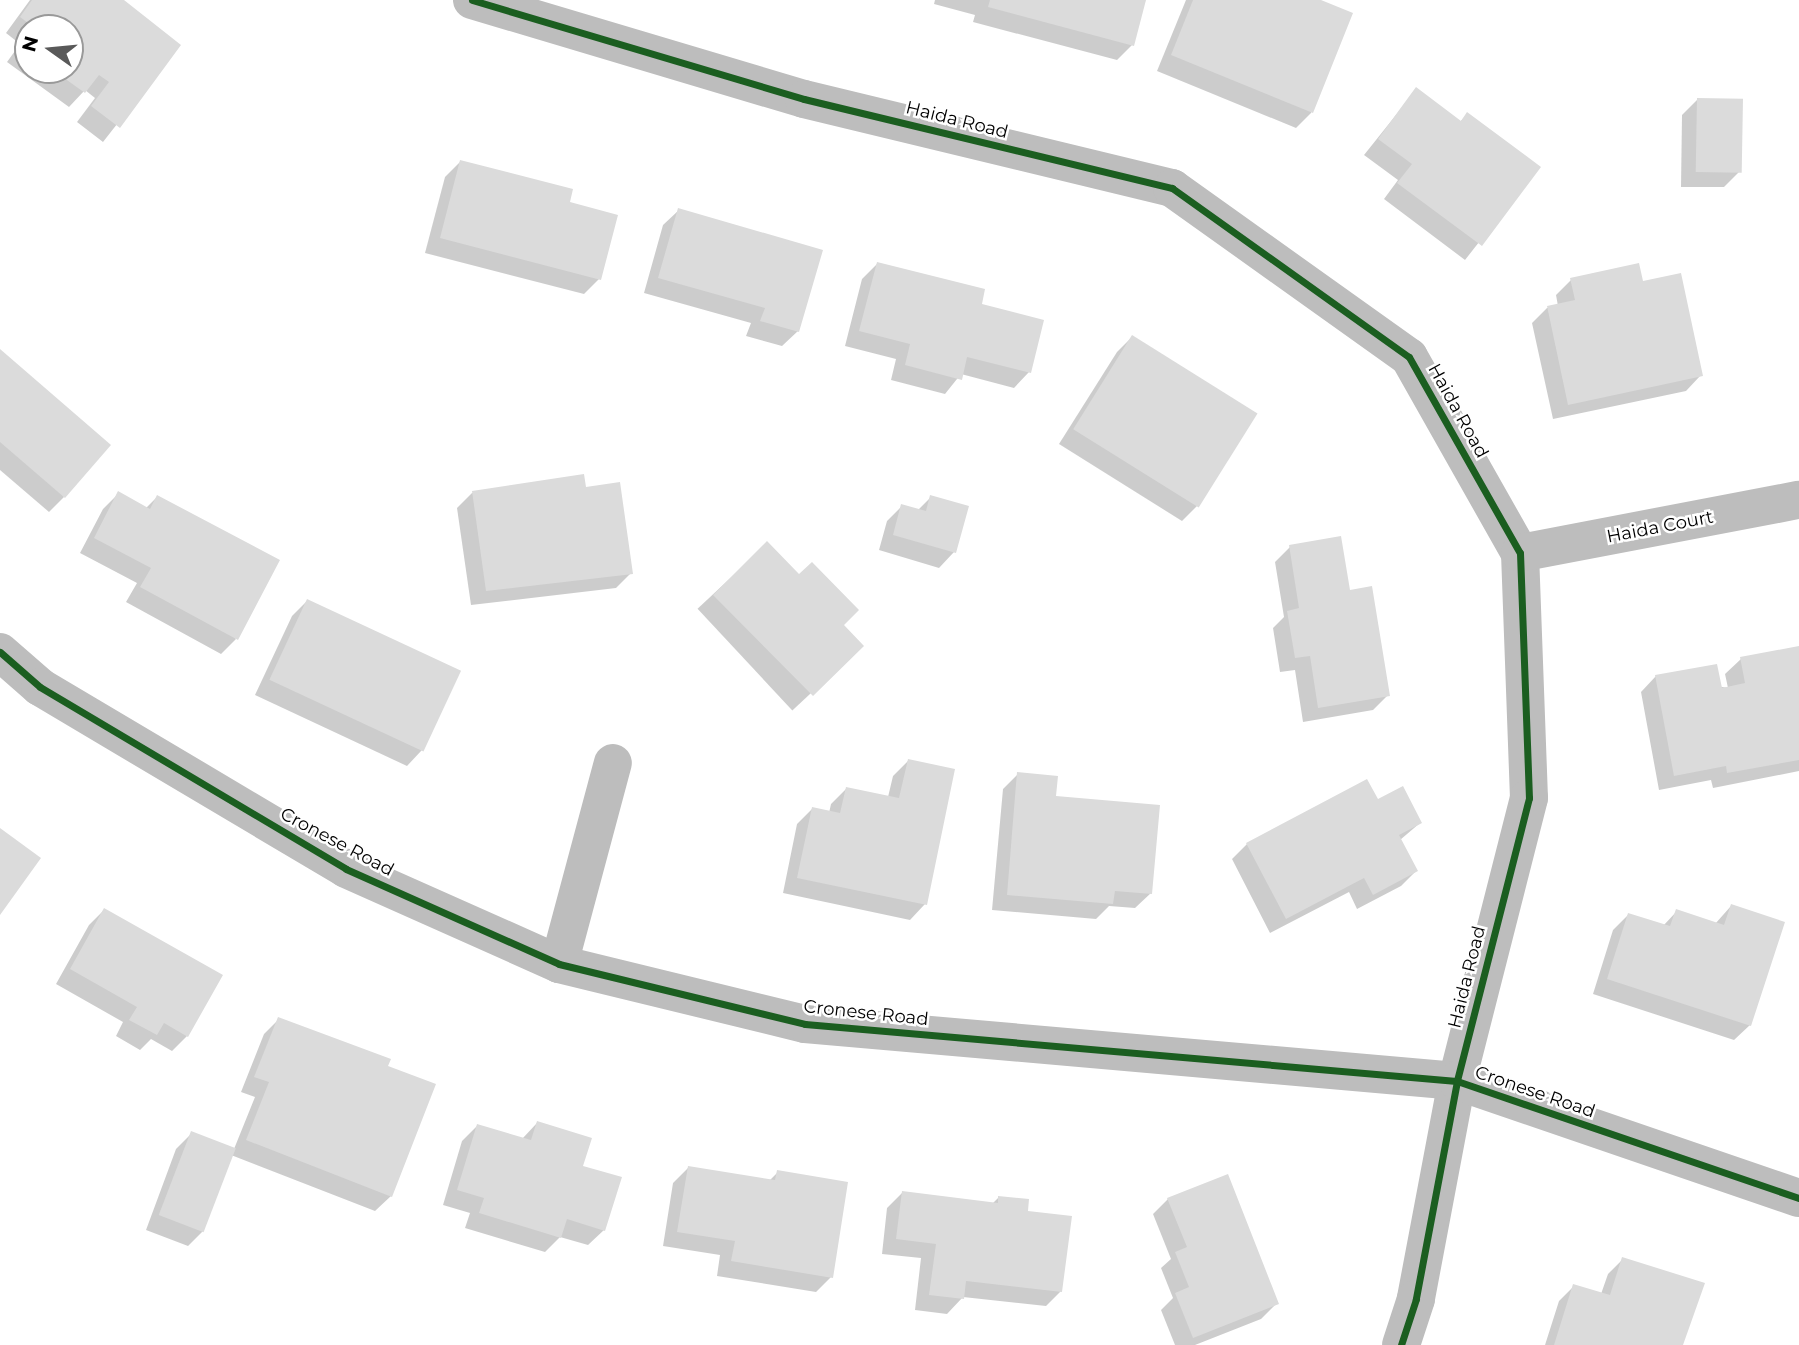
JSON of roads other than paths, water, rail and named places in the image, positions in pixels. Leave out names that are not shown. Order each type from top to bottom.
[{"type":"street","name":"Haida Road","points":[[472,0],[804,99],[1172,188],[1409,357],[1520,553],[1529,798],[1457,1082],[1416,1299],[1401,1345]]},
{"type":"street","name":"Haida Court","points":[[1520,553],[1799,500]]},
{"type":"street","name":"Cronese Road","points":[[0,652],[40,687],[346,869],[559,964],[804,1024],[1457,1082],[1799,1198]]},
{"type":"street","points":[[559,964],[613,763]]}]
